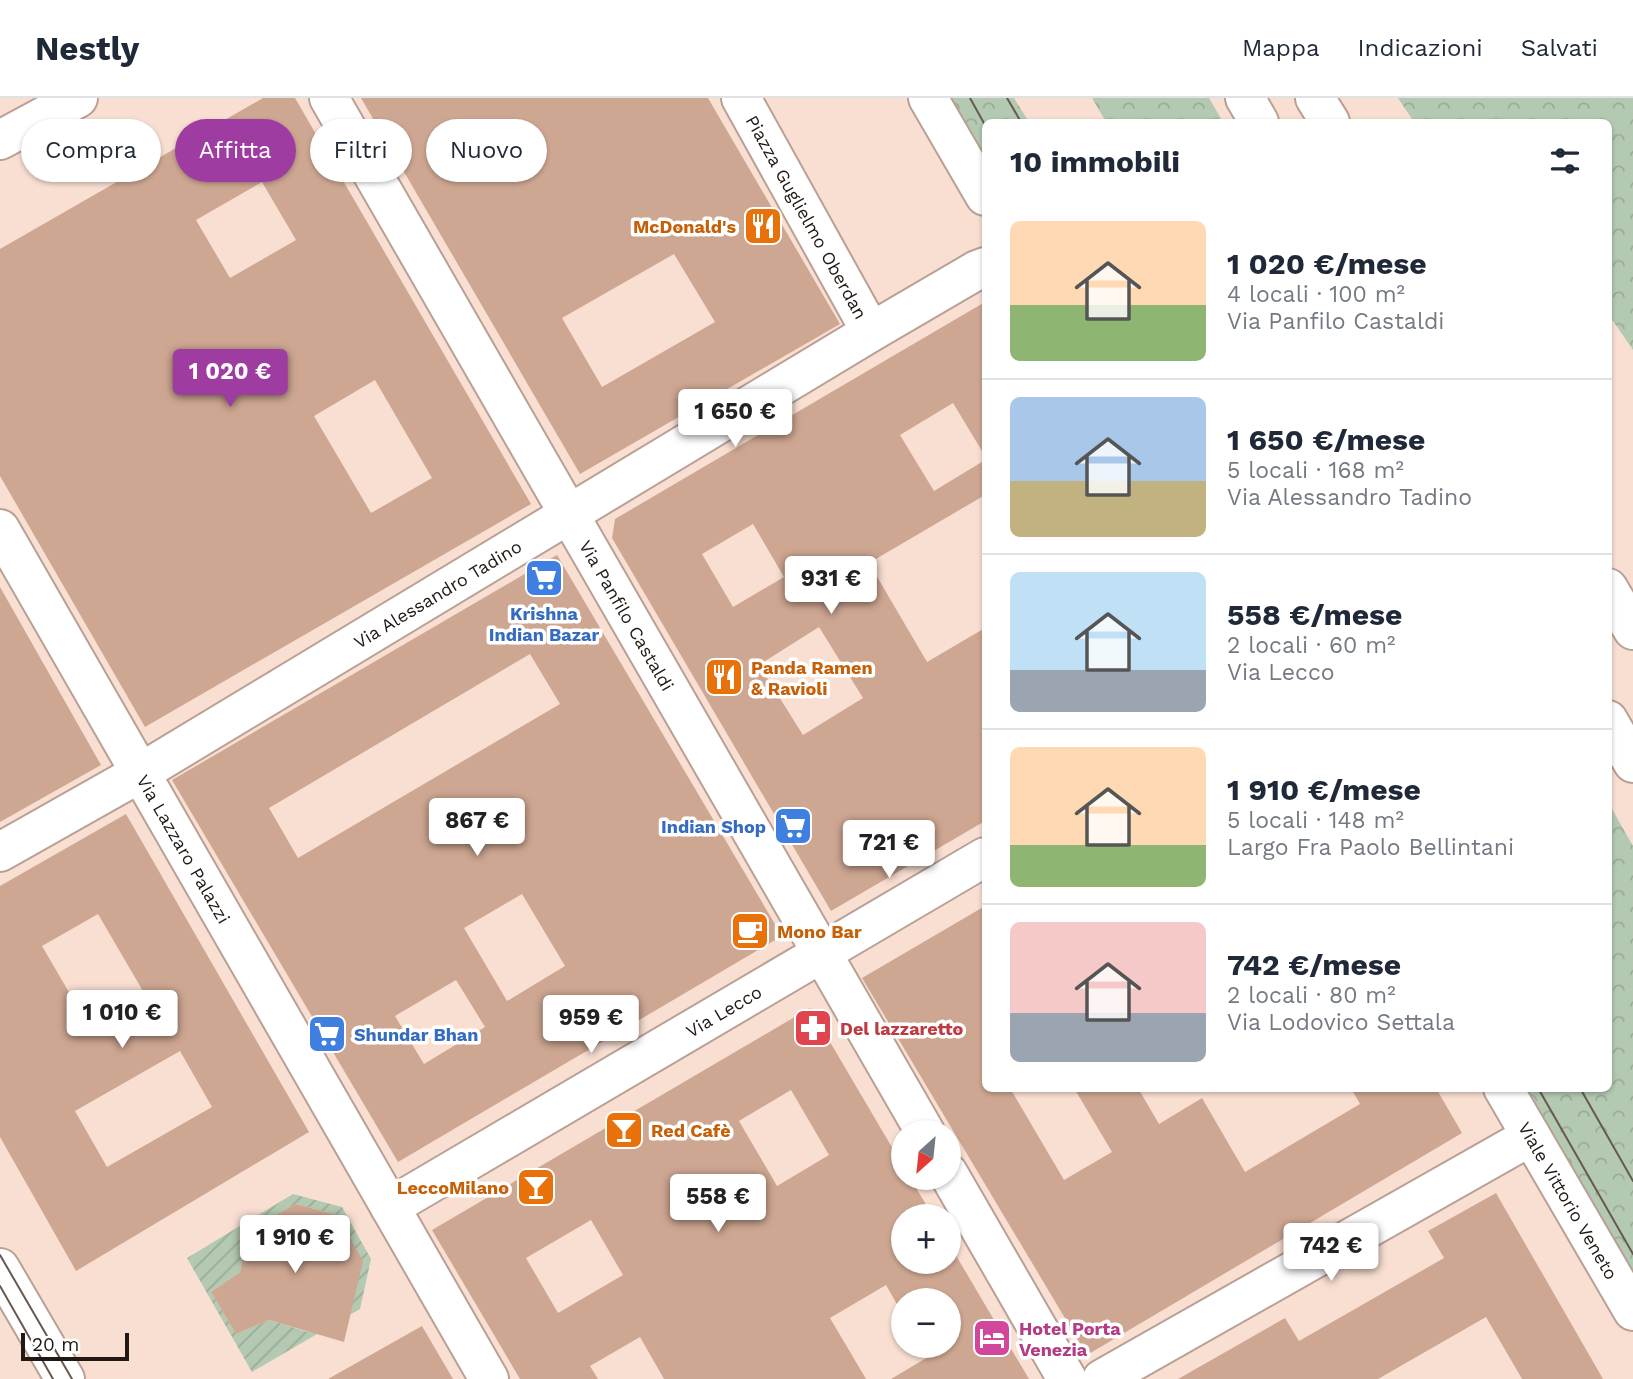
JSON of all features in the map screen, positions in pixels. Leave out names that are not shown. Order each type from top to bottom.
[{"type":"street","points":[[0,140],[78,98]]},
{"type":"street","name":"Via Panfilo Castaldi","points":[[329,98],[918,1120]]},
{"type":"street","name":"Piazza Guglielmo Oberdan","points":[[741,98],[871,332],[982,268]]},
{"type":"street","points":[[928,98],[982,190]]},
{"type":"street","points":[[1245,98],[1257,119]]},
{"type":"street","points":[[1315,98],[1328,119]]},
{"type":"street","name":"Via Alessandro Tadino","points":[[0,852],[140,774],[871,332]]},
{"type":"street","name":"Via Lazzaro Palazzi","points":[[0,529],[489,1379]]},
{"type":"street","points":[[1612,595],[1633,630]]},
{"type":"street","points":[[1612,727],[1633,763]]},
{"type":"street","name":"Via Lecco","points":[[390,1207],[982,859]]},
{"type":"street","name":"Viale Vittorio Veneto","points":[[1505,1092],[1633,1311]]},
{"type":"street","points":[[1102,1379],[1531,1136]]},
{"type":"street","points":[[958,1190],[1067,1379]]},
{"type":"street","points":[[0,1268],[65,1379]]},
{"type":"green space","points":[[945,98],[1014,98],[1027,119],[982,119],[982,163]]},
{"type":"green space","points":[[1092,98],[1209,98],[1221,119],[1104,119]]},
{"type":"green space","points":[[1398,98],[1633,98],[1633,350],[1612,321],[1612,119],[1412,119]]},
{"type":"green space","points":[[1612,809],[1633,846],[1633,1285],[1521,1092],[1612,1092]]},
{"type":"green space","points":[[293,1194],[342,1207],[371,1259],[360,1309],[252,1372],[187,1258]],"holes":[[[296,1204],[337,1215],[352,1307],[308,1332],[269,1320],[236,1334],[211,1292],[240,1272],[249,1229]]]},
{"type":"building","points":[[263,98],[295,98],[310,124],[310,182],[344,182],[531,504],[145,727],[0,476],[0,249],[117,182],[161,182],[161,157],[175,149],[175,182],[262,182],[296,182],[296,119],[226,119]],"holes":[[[262,182],[296,240],[230,278],[196,220]],[[375,380],[432,478],[371,513],[314,416]]]},
{"type":"building","points":[[361,98],[708,98],[840,324],[580,474],[410,182],[412,119],[373,119]],"holes":[[[674,254],[715,322],[602,387],[562,318]]]},
{"type":"building","points":[[982,304],[982,451],[953,403],[900,435],[934,491],[982,462],[982,497],[869,563],[927,662],[982,630],[982,823],[831,911],[612,538],[615,519]],"holes":[[[753,524],[784,577],[733,607],[702,554]],[[819,627],[863,698],[803,735],[759,665]]]},
{"type":"building","points":[[557,555],[782,936],[398,1162],[172,780]],"holes":[[[530,654],[560,704],[298,858],[269,808]],[[522,894],[565,966],[507,1001],[464,928]],[[456,980],[485,1027],[424,1064],[395,1016]]]},
{"type":"building","points":[[0,587],[101,765],[0,822]]},
{"type":"building","points":[[126,814],[309,1132],[76,1271],[0,1137],[0,886]],"holes":[[[98,914],[147,998],[91,1030],[42,946]],[[180,1051],[212,1107],[107,1167],[75,1111]]]},
{"type":"building","points":[[982,908],[982,1092],[1012,1092],[1064,1180],[1112,1152],[1076,1092],[1140,1092],[1159,1124],[1202,1098],[1245,1172],[1360,1104],[1353,1092],[1438,1092],[1462,1133],[1087,1355],[961,1144],[961,1120],[947,1120],[862,978]]},
{"type":"building","points":[[810,1008],[891,1146],[891,1190],[917,1190],[926,1204],[891,1204],[891,1274],[961,1274],[961,1264],[1029,1379],[891,1379],[926,1358],[961,1358],[961,1288],[891,1288],[891,1294],[886,1285],[830,1318],[866,1379],[664,1379],[640,1337],[590,1366],[598,1379],[520,1379],[432,1230]],"holes":[[[791,1090],[829,1155],[777,1186],[739,1121]],[[591,1220],[623,1275],[558,1313],[526,1258]]]},
{"type":"building","points":[[1496,1193],[1603,1379],[1522,1379],[1486,1317],[1378,1379],[1178,1379],[1285,1318],[1299,1341],[1444,1258],[1428,1231]]},
{"type":"building","points":[[296,1204],[337,1215],[363,1261],[344,1342],[269,1320],[236,1334],[211,1292],[240,1272],[249,1229]]},
{"type":"building","points":[[422,1326],[453,1379],[328,1379],[406,1335]]},
{"type":"tram line","points":[[970,98],[982,120]]},
{"type":"tram line","points":[[1007,98],[1019,119]]},
{"type":"tram line","points":[[1540,1092],[1633,1254]]},
{"type":"tram line","points":[[1582,1092],[1633,1181]]},
{"type":"tram line","points":[[0,1255],[72,1379]]},
{"type":"tram line","points":[[0,1286],[53,1379]]},
{"type":"place","name":"McDonald's","points":[[763,226]]},
{"type":"place","name":"Krishna Indian Bazar","points":[[544,578]]},
{"type":"place","name":"Panda Ramen & Ravioli","points":[[724,677]]},
{"type":"place","name":"Indian Shop","points":[[793,826]]},
{"type":"place","name":"Mono Bar","points":[[750,931]]},
{"type":"place","name":"Del lazzaretto","points":[[813,1028]]},
{"type":"place","name":"Shundar Bhan","points":[[327,1034]]},
{"type":"place","name":"Red Cafè","points":[[624,1130]]},
{"type":"place","name":"LeccoMilano","points":[[536,1187]]},
{"type":"place","name":"Hotel Porta Venezia","points":[[992,1338]]}]
